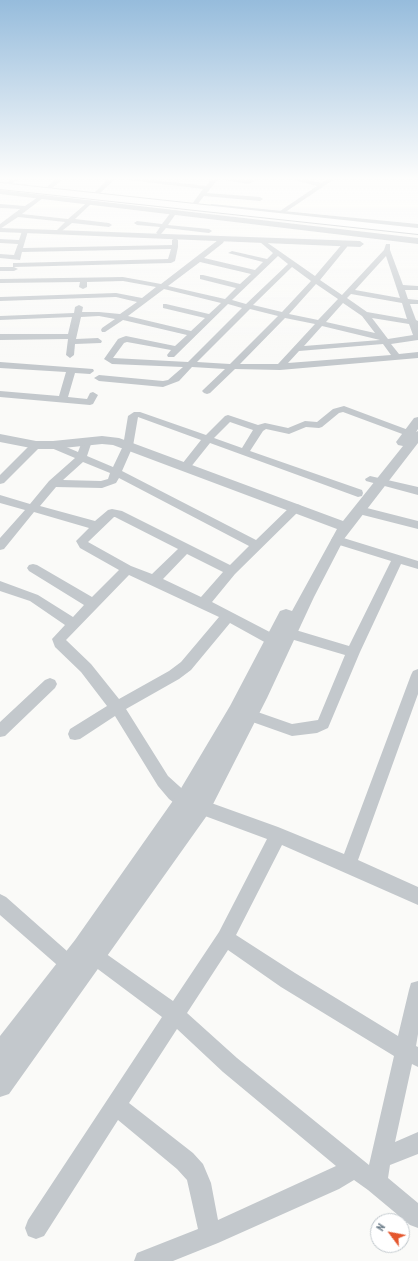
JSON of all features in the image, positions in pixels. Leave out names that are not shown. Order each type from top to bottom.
[{"type":"street","points":[[0,241],[10,239]]},
{"type":"street","points":[[0,309],[23,239]]},
{"type":"street","points":[[112,266],[118,239]]},
{"type":"street","points":[[159,239],[175,243]]},
{"type":"street","points":[[174,239],[417,249]]},
{"type":"street","points":[[399,239],[418,241]]},
{"type":"street","points":[[0,256],[221,241]]},
{"type":"street","points":[[105,330],[221,241]]},
{"type":"street","points":[[264,242],[292,264],[365,314],[387,340],[397,357]]},
{"type":"street","points":[[171,261],[175,243]]},
{"type":"street","points":[[207,391],[284,315],[346,245]]},
{"type":"street","points":[[298,348],[418,337],[414,313],[405,302],[400,287],[380,247]]},
{"type":"street","points":[[280,367],[350,291],[380,247]]},
{"type":"street","points":[[232,253],[268,261]]},
{"type":"street","points":[[162,363],[277,253]]},
{"type":"street","points":[[198,260],[256,273]]},
{"type":"street","points":[[0,269],[70,263],[112,266],[171,261],[188,267]]},
{"type":"street","points":[[70,263],[110,274],[111,279]]},
{"type":"street","points":[[100,378],[167,384],[176,379],[279,275],[292,264]]},
{"type":"street","points":[[203,277],[241,287]]},
{"type":"street","points":[[5,292],[84,280],[123,279],[165,284],[225,302],[248,306],[418,347]]},
{"type":"street","points":[[70,355],[84,280]]},
{"type":"street","points":[[0,281],[5,292]]},
{"type":"street","points":[[400,287],[418,288]]},
{"type":"street","points":[[350,291],[405,302],[418,302]]},
{"type":"street","points":[[5,292],[82,296],[120,296],[144,301]]},
{"type":"street","points":[[166,306],[210,317]]},
{"type":"street","points":[[0,318],[94,313],[121,317],[193,334]]},
{"type":"street","points":[[365,314],[416,323]]},
{"type":"street","points":[[0,337],[98,341]]},
{"type":"street","points":[[177,350],[126,339],[121,341],[108,358],[112,360],[162,363],[280,367],[418,355]]},
{"type":"street","points":[[0,365],[90,370]]},
{"type":"street","points":[[63,400],[71,370]]},
{"type":"street","points":[[0,394],[90,402],[93,395]]},
{"type":"street","points":[[192,804],[236,711],[282,639],[306,597],[340,530],[358,501],[415,429],[340,409],[319,425],[305,424],[289,430],[266,426],[259,429],[244,452]]},
{"type":"street","points":[[53,483],[102,484],[112,481],[128,446],[134,414],[244,452],[418,525]]},
{"type":"street","points":[[186,466],[207,440],[228,418],[259,429]]},
{"type":"street","points":[[0,438],[36,445],[109,440],[186,466],[296,508],[398,559],[418,565]]},
{"type":"street","points":[[0,546],[53,483],[81,458],[87,442]]},
{"type":"street","points":[[0,481],[36,445]]},
{"type":"street","points":[[53,445],[115,472],[257,545]]},
{"type":"street","points":[[375,480],[418,491]]},
{"type":"street","points":[[0,499],[97,526]]},
{"type":"street","points":[[203,604],[231,571],[296,508]]},
{"type":"street","points":[[231,571],[118,514],[112,513],[107,516],[82,541],[82,544],[127,569],[154,580],[228,616],[282,639],[353,652]]},
{"type":"street","points":[[154,580],[186,548]]},
{"type":"street","points":[[249,715],[292,730],[317,727],[322,724],[353,652],[398,559]]},
{"type":"street","points":[[33,568],[92,604]]},
{"type":"street","points":[[127,569],[59,639],[60,643],[86,668],[117,707],[163,781],[175,794],[192,804],[278,835],[348,864],[418,896]]},
{"type":"street","points":[[0,586],[34,598],[74,624]]},
{"type":"street","points":[[75,734],[117,707],[174,675],[186,666],[228,616]]},
{"type":"street","points":[[0,1085],[88,952],[192,804],[249,715],[282,639]]},
{"type":"street","points":[[348,864],[418,675]]},
{"type":"street","points":[[2,726],[50,684]]},
{"type":"street","points":[[36,1228],[174,1014],[225,938],[278,835]]},
{"type":"street","points":[[0,903],[70,965]]},
{"type":"street","points":[[225,938],[288,980],[411,1054]]},
{"type":"street","points":[[0,1056],[70,965],[88,952]]},
{"type":"street","points":[[88,952],[174,1014],[230,1065],[354,1168],[376,1182],[418,1217]]},
{"type":"street","points":[[376,1182],[381,1158],[411,1054],[418,990]]},
{"type":"street","points":[[116,1106],[185,1162],[195,1172],[200,1182],[210,1235]]},
{"type":"street","points":[[381,1158],[418,1143]]},
{"type":"street","points":[[145,1261],[210,1235],[331,1181],[354,1168]]}]
